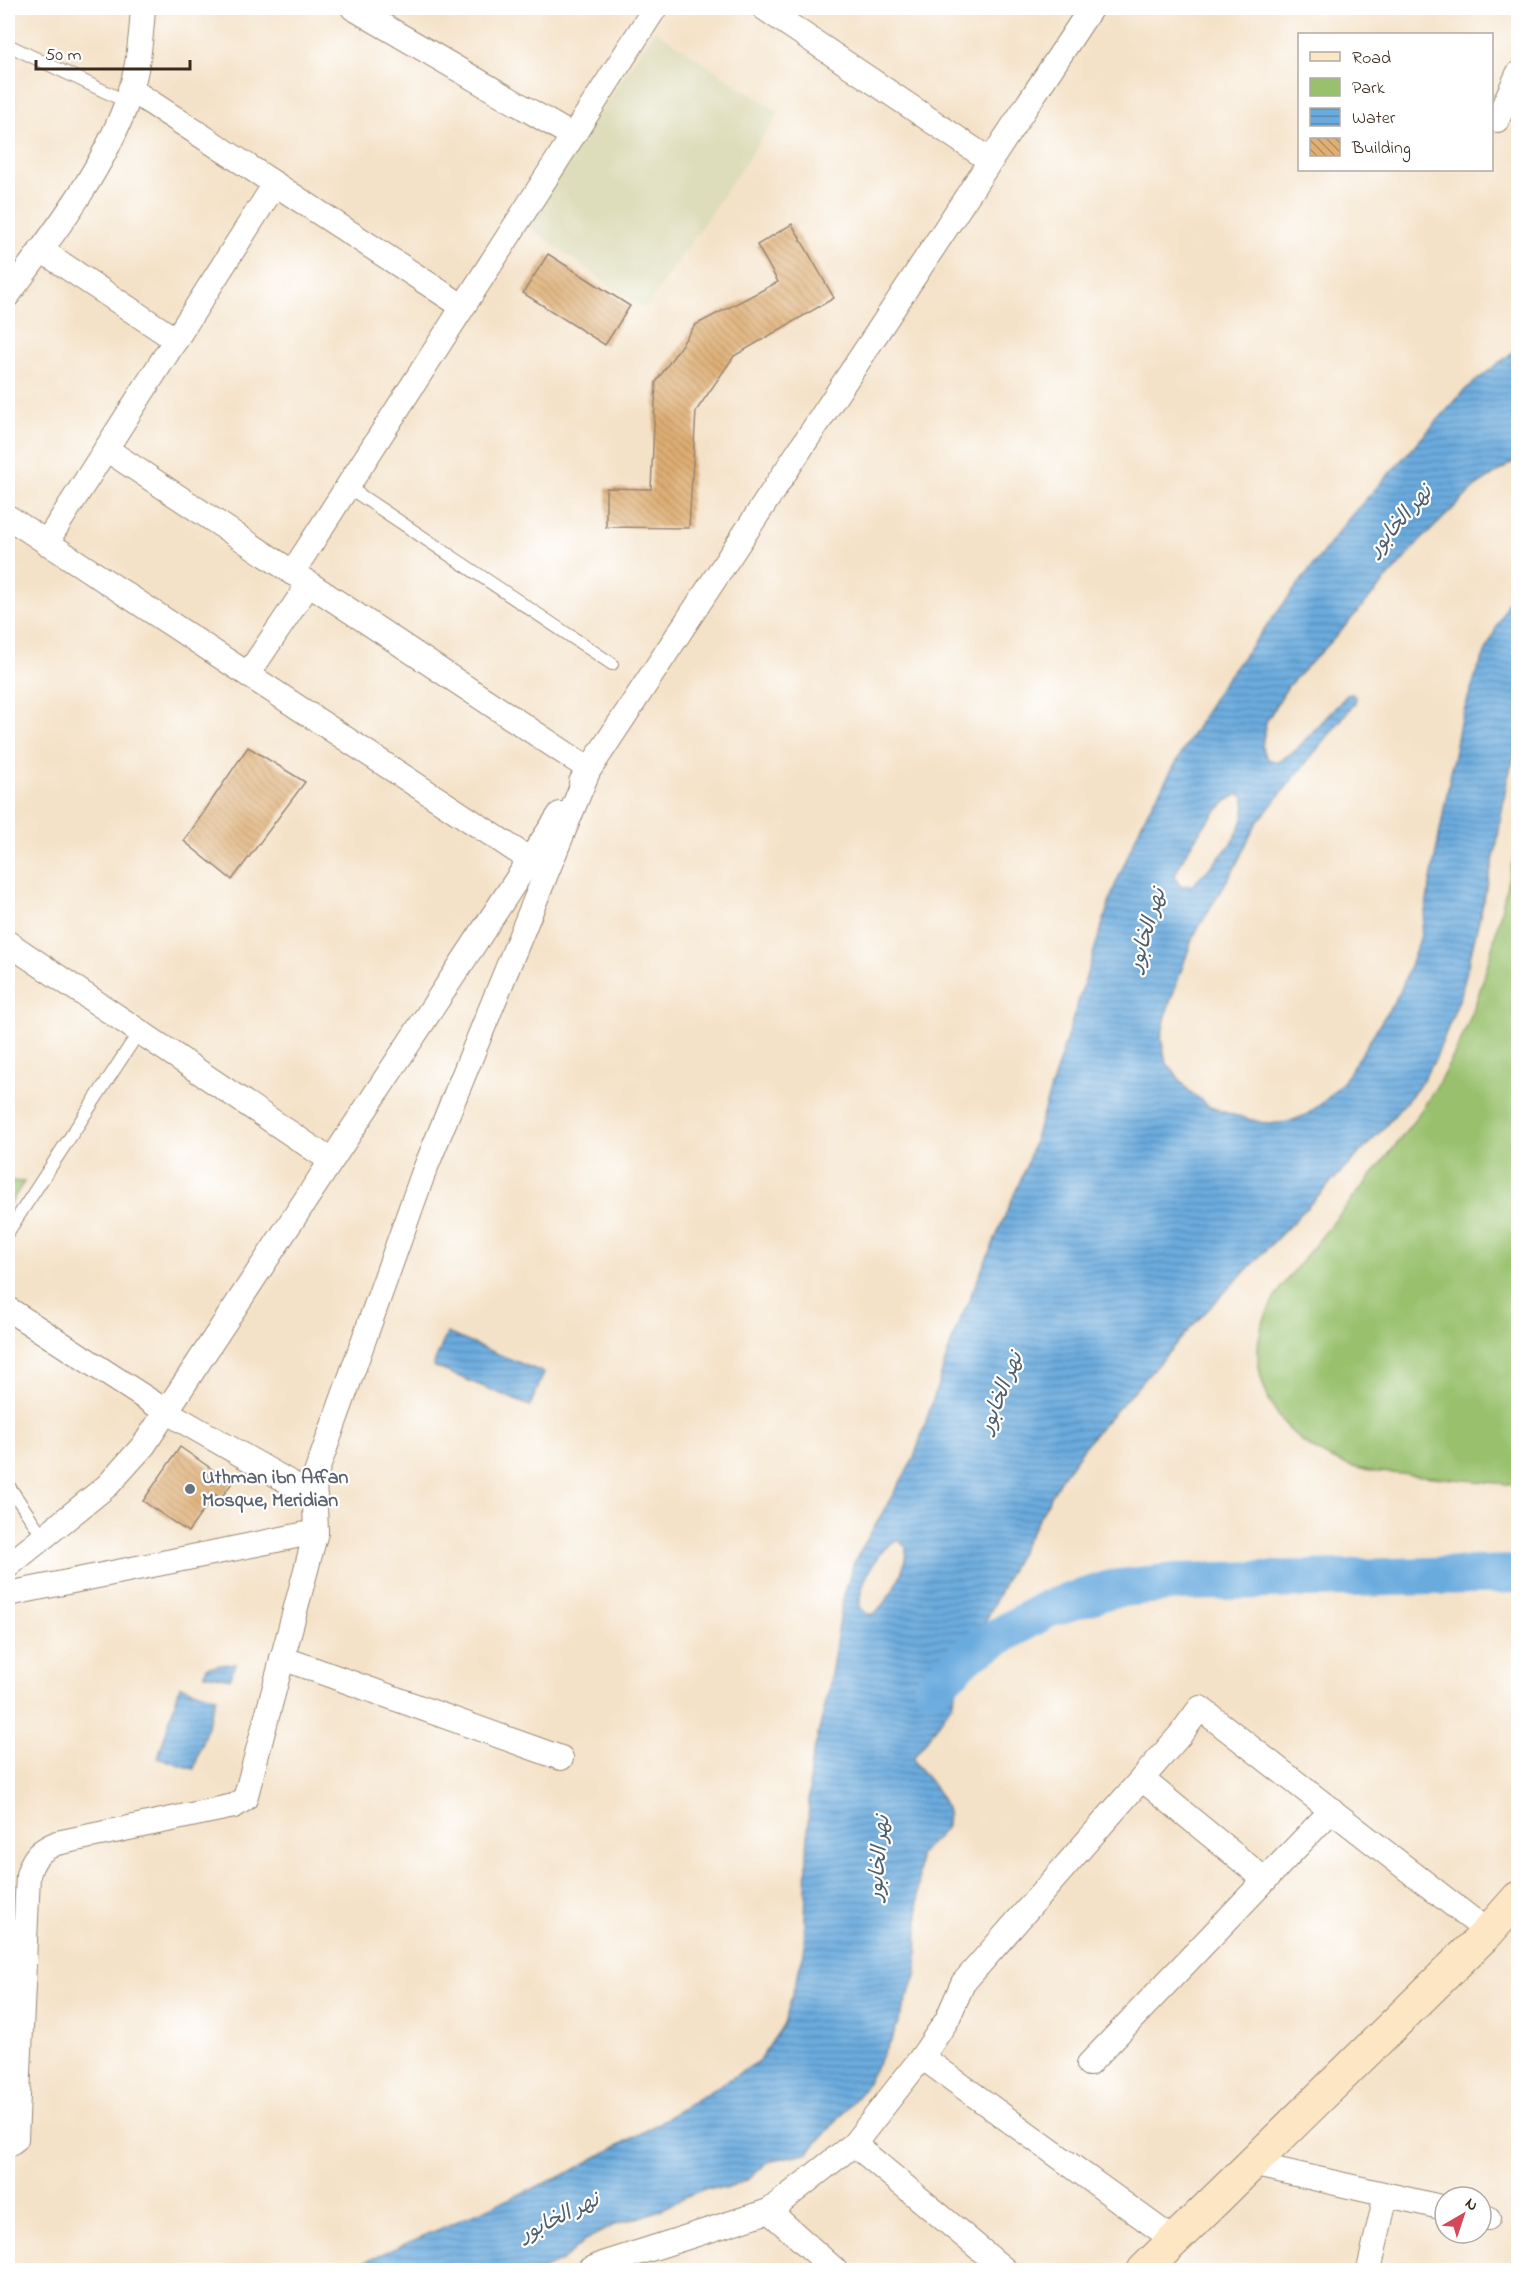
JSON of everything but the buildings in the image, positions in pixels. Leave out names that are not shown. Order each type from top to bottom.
[{"type":"street","points":[[8,295],[78,200],[129,96],[141,37],[143,8]]},
{"type":"street","points":[[353,8],[571,135]]},
{"type":"street","points":[[248,674],[301,579],[348,487],[571,135],[655,8]]},
{"type":"street","points":[[764,8],[991,161]]},
{"type":"street","points":[[8,1566],[128,1465],[167,1412],[330,1160],[1091,8]]},
{"type":"street","points":[[1497,120],[1518,74]]},
{"type":"street","points":[[129,96],[276,184],[462,306]]},
{"type":"street","points":[[46,543],[276,184]]},
{"type":"street","points":[[41,250],[176,340]]},
{"type":"street","points":[[106,449],[589,769]]},
{"type":"street","points":[[8,517],[529,860]]},
{"type":"street","points":[[8,2145],[16,2139],[28,1875],[32,1860],[42,1850],[57,1843],[234,1806],[245,1799],[316,1532],[314,1479],[423,1174],[589,769]]},
{"type":"street","points":[[8,943],[330,1160]]},
{"type":"street","points":[[8,1309],[167,1412],[315,1497]]},
{"type":"street","points":[[8,1594],[316,1532]]},
{"type":"street","points":[[282,1658],[561,1758]]},
{"type":"street","points":[[600,2268],[769,2211],[854,2144],[922,2057],[947,2020],[963,1983],[1142,1779],[1200,1708],[1488,1932]]},
{"type":"street","points":[[1142,1779],[1264,1879]]},
{"type":"street","points":[[1089,2064],[1332,1810]]},
{"type":"street","points":[[1144,2271],[1488,1932],[1518,1898]]},
{"type":"street","points":[[922,2057],[1175,2241]]},
{"type":"street","points":[[854,2144],[1005,2271]]},
{"type":"street","points":[[1252,2164],[1433,2205]]},
{"type":"street","points":[[1369,2271],[1386,2195]]},
{"type":"street","points":[[769,2211],[835,2271]]},
{"type":"lane","points":[[8,45],[129,96]]},
{"type":"lane","points":[[348,487],[612,664]]},
{"type":"lane","points":[[8,1232],[139,1032]]},
{"type":"lane","points":[[8,1485],[44,1538]]},
{"type":"shaded area","points":[[655,30],[779,113],[645,310],[524,224]]},
{"type":"green space","points":[[1518,838],[1518,1485],[1355,1468],[1316,1451],[1294,1434],[1276,1412],[1266,1393],[1258,1361],[1261,1329],[1272,1303],[1287,1279],[1405,1133],[1447,1068],[1482,985]]},
{"type":"green space","points":[[8,1181],[24,1182],[8,1207]]},
{"type":"water","name":"نهر الخابور","points":[[1518,348],[1518,459],[1475,487],[1421,540],[1331,642],[1288,686],[1266,722],[1262,747],[1268,759],[1278,762],[1295,751],[1347,695],[1352,694],[1356,698],[1355,703],[1256,824],[1235,867],[1193,937],[1167,1011],[1161,1038],[1166,1062],[1188,1090],[1210,1107],[1268,1124],[1288,1122],[1306,1115],[1325,1101],[1344,1081],[1400,992],[1420,939],[1460,723],[1477,671],[1518,579],[1518,744],[1507,781],[1496,849],[1461,995],[1435,1060],[1417,1089],[1381,1131],[1196,1322],[1092,1437],[1061,1479],[1016,1559],[970,1653],[950,1708],[914,1757],[915,1763],[934,1786],[945,1805],[947,1824],[919,1856],[917,1973],[892,2038],[862,2091],[809,2152],[769,2161],[748,2180],[726,2189],[707,2188],[684,2197],[661,2210],[612,2226],[587,2239],[563,2260],[543,2270],[345,2270],[564,2175],[649,2129],[758,2062],[784,2024],[804,1952],[810,1767],[828,1694],[843,1599],[854,1562],[914,1458],[955,1332],[1026,1167],[1114,888],[1144,818],[1220,687],[1350,517],[1466,389]],"holes":[[[1239,794],[1244,797],[1244,810],[1237,835],[1221,856],[1193,885],[1180,886],[1175,876],[1193,842],[1220,807]],[[897,1540],[906,1547],[901,1575],[892,1592],[874,1614],[867,1614],[860,1607],[860,1598],[870,1569],[882,1551]]]},
{"type":"water","points":[[447,1333],[544,1373],[530,1406],[433,1366]]},
{"type":"water","points":[[236,1663],[230,1679],[205,1674],[207,1667]]},
{"type":"water","points":[[180,1686],[216,1697],[194,1769],[158,1758]]},
{"type":"waterway","points":[[933,1687],[970,1653],[1047,1609],[1111,1589],[1178,1582],[1518,1574]]},
{"type":"place","name":"Uthman ibn Affan Mosque, Meridian","points":[[190,1489]]}]
